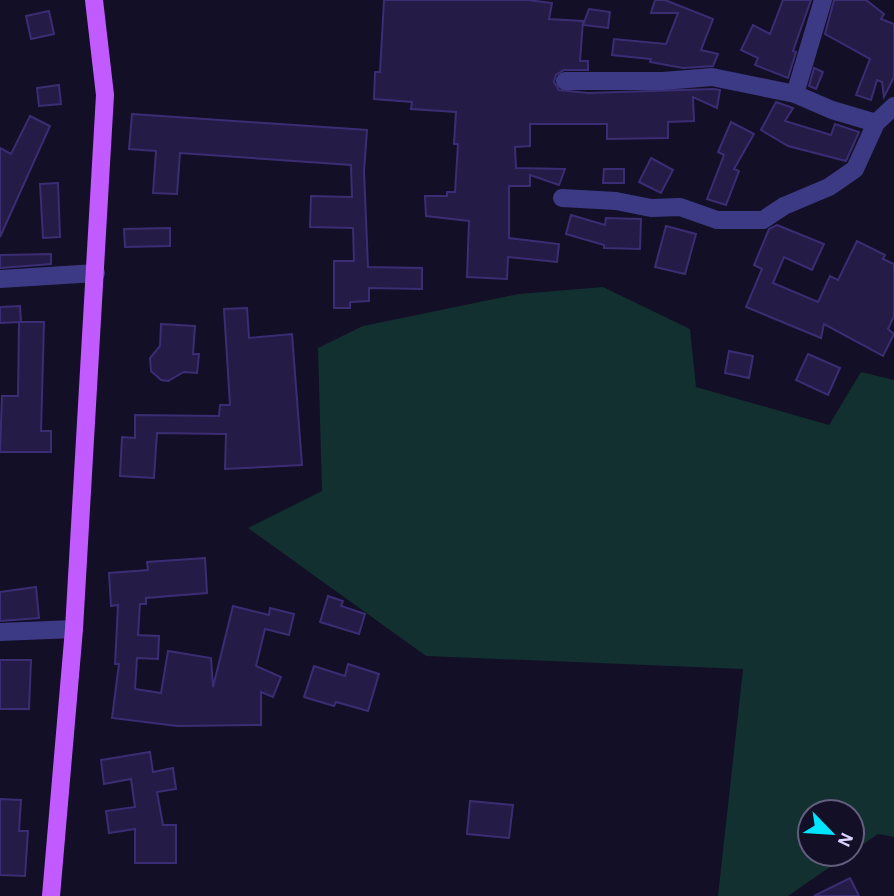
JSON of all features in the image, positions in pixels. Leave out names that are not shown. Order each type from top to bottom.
[{"type":"main road","points":[[51,896],[75,629],[105,94],[94,0]]},
{"type":"street","points":[[795,94],[823,0]]},
{"type":"street","points":[[565,81],[663,81],[712,77],[795,94],[832,110],[876,123]]},
{"type":"street","points":[[562,198],[616,201],[651,208],[680,207],[717,220],[763,220],[784,206],[829,187],[855,169],[876,123],[894,106]]},
{"type":"street","points":[[0,279],[96,273]]},
{"type":"street","points":[[0,632],[75,629]]},
{"type":"green space","points":[[603,287],[690,329],[696,387],[829,425],[861,372],[894,380],[894,837],[878,834],[866,842],[866,798],[796,798],[796,868],[829,868],[788,896],[718,896],[743,669],[426,656],[248,528],[322,491],[318,348],[363,326],[519,294]]},
{"type":"building","points":[[384,0],[528,0],[552,3],[549,19],[583,21],[580,61],[588,61],[588,70],[564,70],[556,75],[554,82],[559,90],[588,93],[714,89],[720,90],[717,108],[693,97],[694,121],[668,122],[668,138],[607,139],[607,124],[530,124],[530,146],[515,147],[516,168],[565,169],[559,185],[530,175],[530,186],[509,186],[509,238],[559,244],[557,262],[508,257],[507,279],[467,277],[469,221],[426,216],[425,196],[447,196],[447,192],[455,192],[458,144],[454,144],[456,112],[411,109],[412,102],[374,99],[375,72],[380,72]]},
{"type":"building","points":[[655,0],[665,0],[713,19],[701,50],[718,54],[713,66],[683,68],[650,62],[651,59],[612,55],[614,39],[666,44],[678,13],[651,13]]},
{"type":"building","points":[[783,0],[811,0],[793,51],[796,52],[788,78],[755,65],[758,58],[741,50],[753,25],[770,34]]},
{"type":"building","points":[[834,0],[866,0],[884,14],[881,19],[894,24],[894,77],[884,97],[882,82],[877,80],[871,100],[856,95],[870,59],[825,34]]},
{"type":"building","points":[[589,9],[610,12],[608,28],[583,25]]},
{"type":"building","points":[[49,11],[54,34],[31,39],[26,16]]},
{"type":"building","points":[[814,68],[823,72],[816,89],[809,86]]},
{"type":"building","points":[[59,85],[61,104],[39,106],[37,88]]},
{"type":"building","points":[[776,102],[793,108],[785,121],[831,135],[835,124],[859,132],[846,161],[788,146],[761,130]]},
{"type":"building","points":[[132,114],[367,130],[364,171],[368,267],[422,268],[422,289],[369,288],[369,301],[350,302],[350,308],[334,308],[334,261],[354,261],[353,228],[310,227],[311,196],[352,197],[351,165],[180,153],[177,194],[153,193],[156,151],[129,149]]},
{"type":"building","points":[[30,116],[50,126],[0,237],[0,148],[11,154]]},
{"type":"building","points":[[731,122],[754,134],[734,169],[739,171],[726,205],[707,199],[724,155],[718,152]]},
{"type":"building","points":[[651,158],[673,170],[661,193],[639,182]]},
{"type":"building","points":[[604,169],[624,169],[624,183],[603,183]]},
{"type":"building","points":[[58,183],[60,237],[43,238],[40,184]]},
{"type":"building","points":[[571,215],[605,225],[606,218],[641,219],[640,249],[604,248],[604,245],[566,234]]},
{"type":"building","points":[[777,225],[824,244],[812,270],[784,257],[773,283],[818,302],[830,276],[838,280],[857,241],[885,255],[883,259],[894,264],[894,316],[888,329],[894,334],[883,356],[824,324],[821,338],[746,307],[762,269],[754,265],[769,229]]},
{"type":"building","points":[[666,226],[696,234],[685,274],[655,267]]},
{"type":"building","points":[[170,228],[170,246],[125,247],[124,229]]},
{"type":"building","points":[[51,254],[51,264],[0,268],[0,255]]},
{"type":"building","points":[[20,306],[21,322],[0,323],[0,307]]},
{"type":"building","points":[[247,308],[249,338],[292,334],[302,465],[225,469],[226,434],[157,433],[154,478],[120,476],[122,437],[135,438],[135,415],[219,416],[220,405],[230,405],[224,309]]},
{"type":"building","points":[[19,322],[44,322],[41,431],[51,431],[51,452],[0,452],[2,396],[18,396]]},
{"type":"building","points":[[161,324],[195,326],[193,354],[199,354],[197,373],[184,372],[168,381],[161,380],[151,371],[150,358],[160,346]]},
{"type":"building","points":[[729,351],[753,356],[749,378],[725,373]]},
{"type":"building","points":[[808,354],[840,368],[828,395],[796,380]]},
{"type":"building","points":[[205,558],[207,593],[146,598],[146,604],[140,604],[138,635],[159,636],[158,659],[137,658],[135,689],[161,693],[168,651],[211,658],[213,687],[233,606],[269,615],[270,608],[294,614],[289,635],[265,629],[256,666],[281,677],[273,697],[261,692],[261,725],[177,726],[112,718],[119,664],[115,664],[118,605],[111,606],[109,573],[148,570],[147,562]]},
{"type":"building","points":[[36,587],[39,618],[0,621],[0,592]]},
{"type":"building","points":[[328,596],[343,601],[341,606],[365,614],[359,634],[320,622]]},
{"type":"building","points":[[0,660],[31,660],[29,709],[0,709]]},
{"type":"building","points":[[348,664],[379,674],[368,711],[336,702],[334,706],[304,697],[314,666],[345,676]]},
{"type":"building","points":[[150,752],[153,772],[173,768],[176,789],[157,792],[163,825],[176,825],[176,863],[135,863],[135,829],[109,833],[106,811],[135,807],[131,779],[104,784],[101,760]]},
{"type":"building","points":[[0,799],[21,800],[19,831],[28,831],[25,876],[0,875]]},
{"type":"building","points":[[470,801],[513,805],[509,838],[467,834]]},
{"type":"building","points":[[850,878],[859,896],[814,896]]}]
